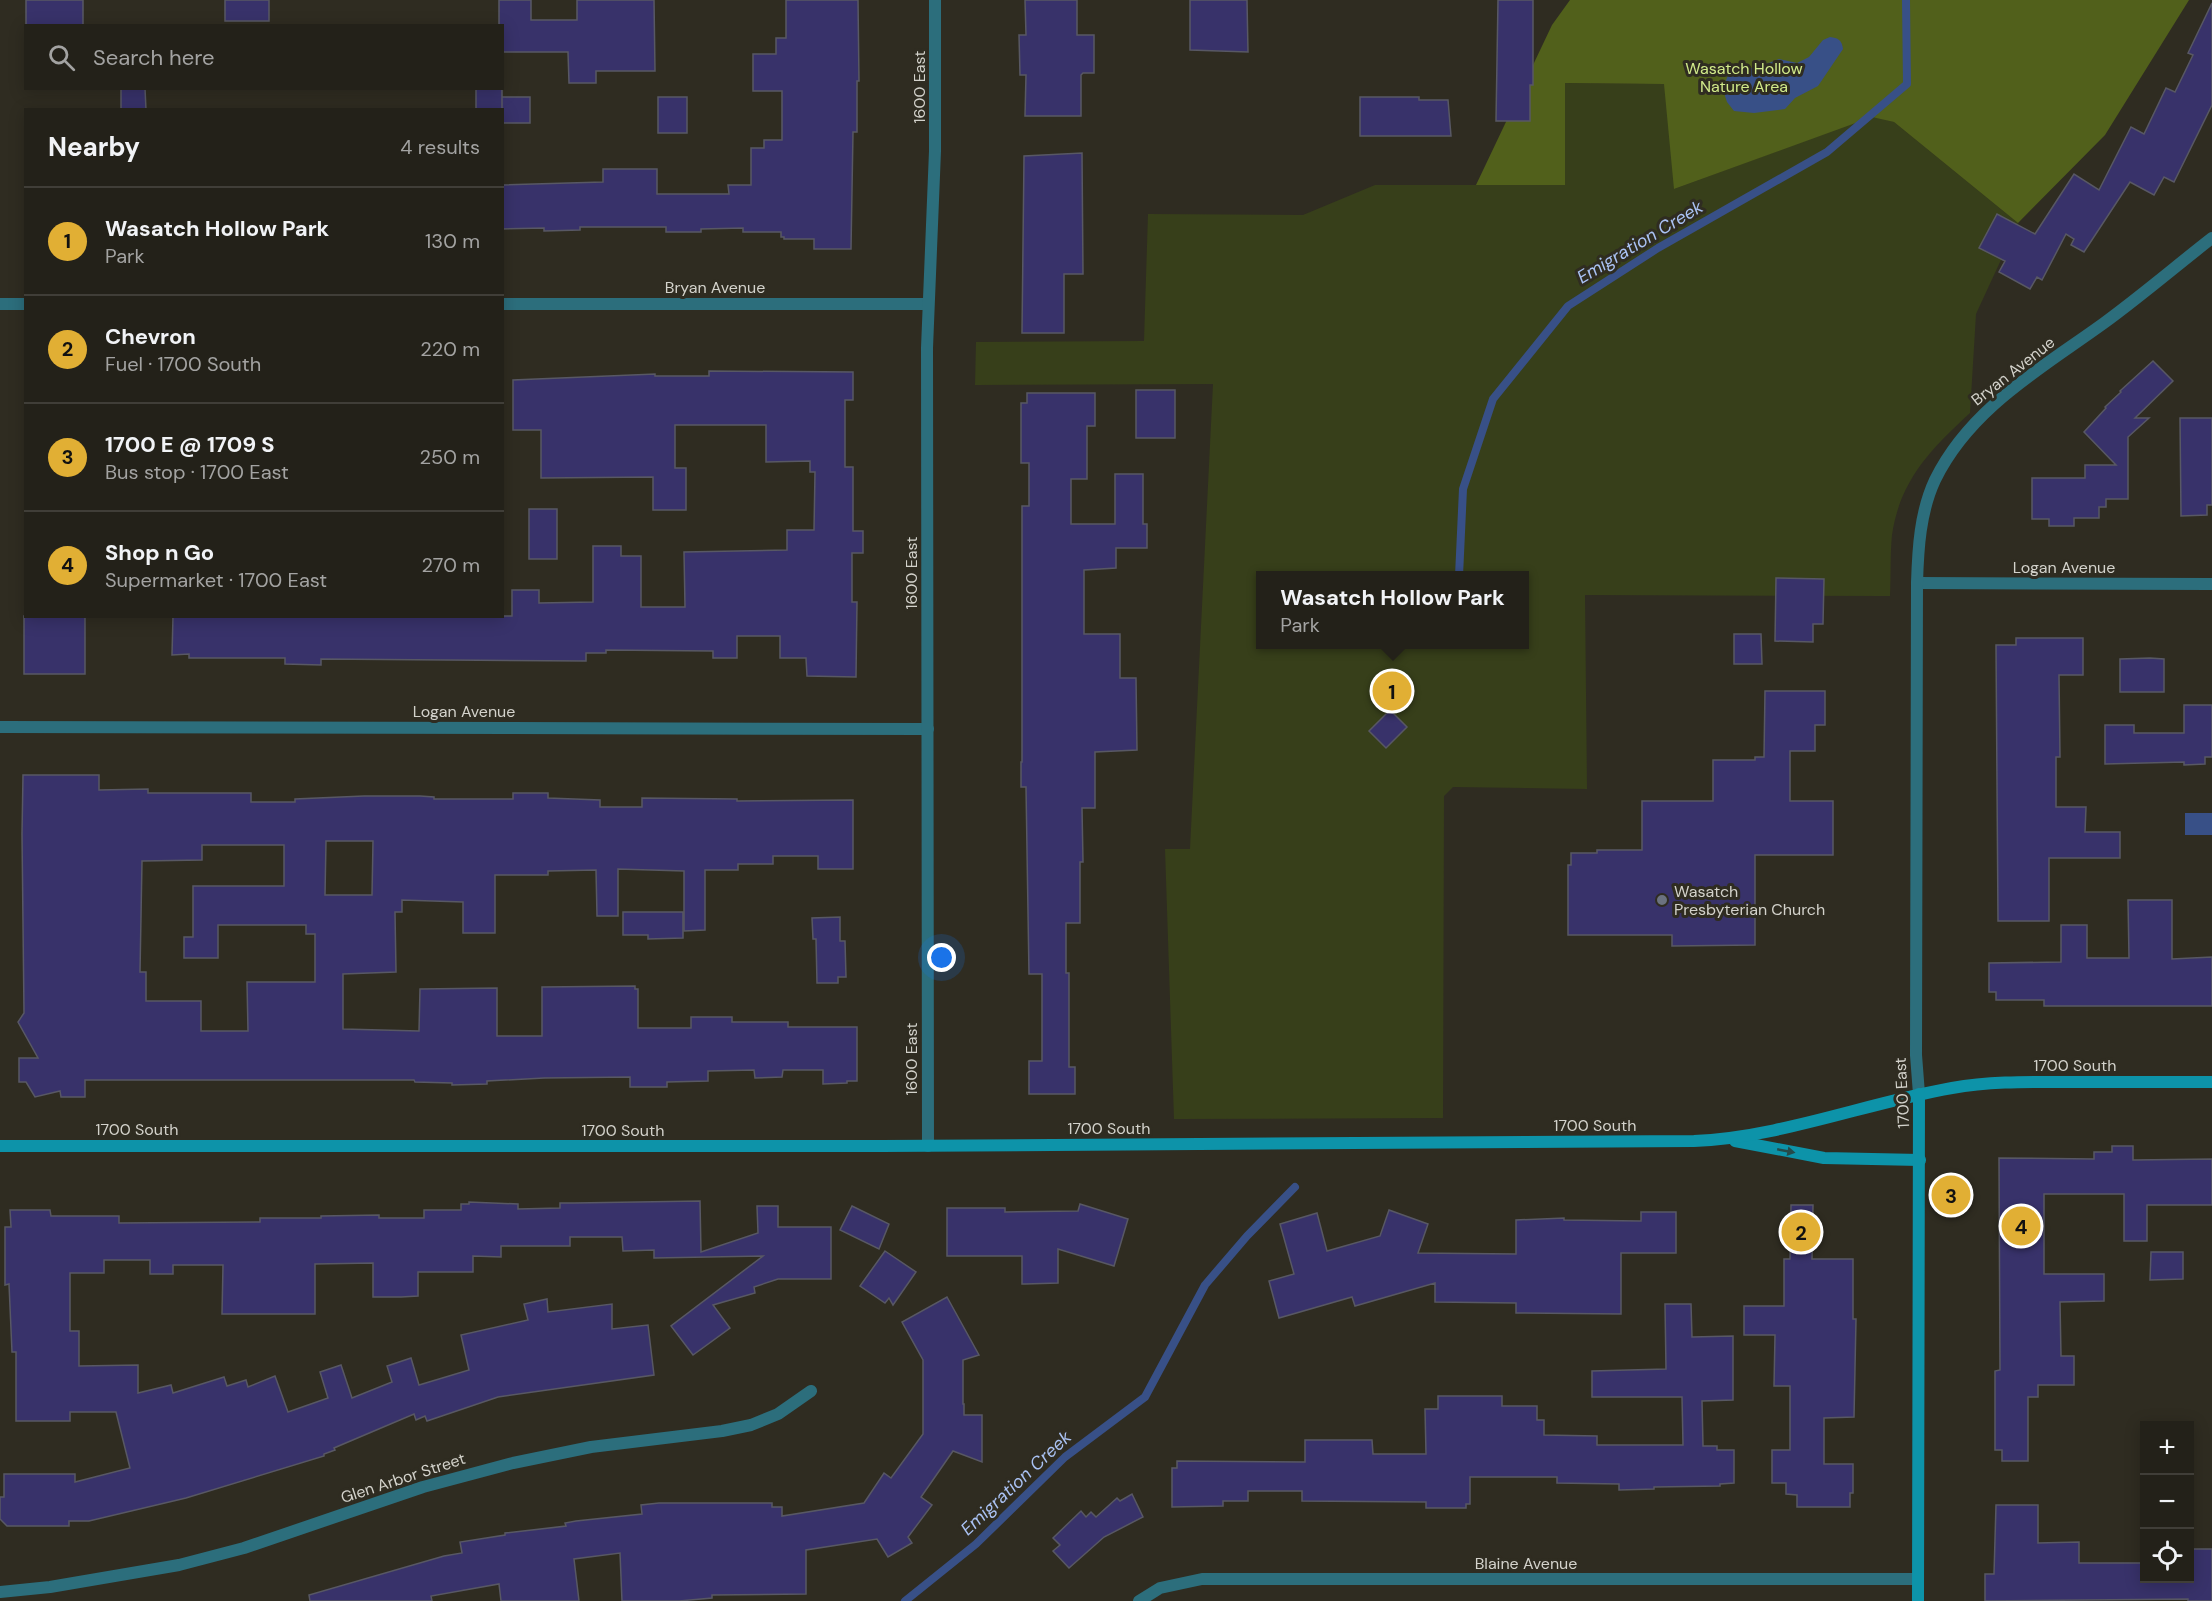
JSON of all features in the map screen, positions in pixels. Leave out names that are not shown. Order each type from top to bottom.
[{"type":"street","name":"1600 East","points":[[928,1146],[928,304],[936,151],[936,0]]},
{"type":"street","name":"Bryan Avenue","points":[[1917,584],[1918,550],[1923,519],[1934,482],[1952,449],[1982,415],[2025,379],[2106,322],[2212,238]]},
{"type":"street","points":[[0,304],[24,304]]},
{"type":"street","name":"Bryan Avenue","points":[[504,304],[928,304]]},
{"type":"street","name":"Logan Avenue","points":[[1917,584],[2212,584]]},
{"type":"street","name":"1700 East","points":[[1917,584],[1916,1055],[1920,1160],[1918,1601]]},
{"type":"street","name":"Logan Avenue","points":[[0,727],[928,729]]},
{"type":"street","name":"1700 South","points":[[0,1146],[928,1146],[1682,1142],[1728,1140],[1919,1094],[2007,1081],[2212,1082]]},
{"type":"street","points":[[1728,1140],[1824,1158],[1920,1160]]},
{"type":"street","name":"Glen Arbor Street","points":[[0,1592],[50,1587],[179,1565],[244,1548],[423,1486],[513,1463],[591,1447],[722,1431],[751,1425],[778,1414],[812,1390]]},
{"type":"street","name":"Blaine Avenue","points":[[1139,1601],[1160,1588],[1202,1579],[1918,1579]]},
{"type":"green space","name":"Wasatch Hollow Nature Area","points":[[1570,0],[2189,0],[2105,135],[2018,223],[1894,122],[1872,117],[1674,189],[1664,84],[1565,83],[1565,185],[1476,185],[1552,25]]},
{"type":"green space","name":"Wasatch Hollow Nature Area","points":[[1891,0],[1674,189],[1872,116],[1894,122],[2018,223],[1976,314],[1970,413],[1942,440],[1919,467],[1902,498],[1896,515],[1892,535],[1890,596],[1585,595],[1587,789],[1453,787],[1444,796],[1443,1118],[1174,1119],[1165,849],[1190,849],[1213,384],[975,385],[976,342],[1144,341],[1148,214],[1303,215],[1375,185],[1476,185],[1577,18]],"holes":[[[1559,79],[1663,84],[1565,83],[1565,185],[1494,185]]]},
{"type":"water","points":[[1830,37],[1839,40],[1843,49],[1818,86],[1795,98],[1785,109],[1754,113],[1734,111],[1727,102],[1725,83],[1728,75],[1743,68],[1756,68],[1779,59],[1797,63],[1809,57],[1823,40]]},
{"type":"water","points":[[2185,813],[2212,813],[2212,835],[2185,835]]},
{"type":"building","points":[[26,0],[83,0],[83,24],[26,24]]},
{"type":"building","points":[[225,0],[269,0],[269,21],[225,21]]},
{"type":"building","points":[[499,0],[531,0],[531,20],[577,20],[577,0],[654,0],[655,71],[596,71],[596,83],[569,83],[568,52],[504,52],[504,24],[499,24]]},
{"type":"building","points":[[786,0],[858,0],[859,81],[857,81],[857,132],[853,132],[851,249],[814,249],[814,239],[784,239],[781,237],[781,232],[743,232],[743,228],[701,229],[701,232],[666,232],[666,227],[580,227],[580,230],[544,231],[544,228],[504,229],[504,185],[603,182],[603,169],[657,169],[657,194],[729,194],[728,185],[751,185],[751,148],[764,148],[764,140],[782,140],[782,91],[753,91],[753,54],[776,54],[776,38],[786,38]]},
{"type":"building","points":[[1025,0],[1077,0],[1077,35],[1094,35],[1094,73],[1081,75],[1081,116],[1025,116],[1026,75],[1020,75],[1019,35],[1026,35]]},
{"type":"building","points":[[1190,0],[1247,0],[1248,52],[1190,50]]},
{"type":"building","points":[[1498,0],[1533,0],[1533,85],[1530,85],[1530,121],[1496,121]]},
{"type":"building","points":[[2212,3],[2212,105],[2174,182],[2164,177],[2154,195],[2130,182],[2084,252],[2071,245],[2074,239],[2066,234],[2042,280],[2037,277],[2030,289],[1999,272],[2005,261],[1979,248],[1997,214],[2035,234],[2074,174],[2099,190],[2131,127],[2144,134],[2166,88],[2175,92],[2193,55],[2188,53]]},
{"type":"building","points":[[121,90],[145,90],[146,108],[121,108]]},
{"type":"building","points":[[476,90],[502,90],[502,97],[530,97],[530,123],[504,123],[504,108],[476,108]]},
{"type":"building","points":[[658,97],[687,97],[687,133],[658,133]]},
{"type":"building","points":[[1360,97],[1419,97],[1419,100],[1448,100],[1451,136],[1360,136]]},
{"type":"building","points":[[1082,153],[1083,274],[1064,274],[1064,333],[1022,333],[1024,156]]},
{"type":"building","points":[[2153,361],[2173,381],[2135,418],[2149,418],[2128,437],[2128,499],[2106,499],[2106,507],[2099,507],[2099,518],[2074,518],[2074,526],[2049,526],[2049,519],[2032,519],[2032,478],[2085,478],[2085,465],[2116,465],[2084,432],[2120,391]]},
{"type":"building","points":[[709,371],[853,372],[853,400],[845,400],[845,467],[853,467],[853,531],[863,531],[863,553],[852,553],[852,602],[857,602],[856,677],[807,676],[806,658],[780,658],[780,636],[737,636],[737,658],[713,658],[713,651],[606,650],[606,653],[586,653],[586,661],[321,659],[321,665],[285,664],[285,658],[189,658],[189,654],[172,655],[173,618],[504,618],[504,616],[512,616],[512,590],[539,590],[539,603],[593,602],[593,546],[621,546],[621,556],[641,556],[641,607],[685,607],[684,552],[787,550],[787,530],[814,530],[815,472],[810,472],[810,461],[766,462],[766,425],[675,425],[675,468],[686,468],[686,510],[653,510],[653,477],[541,478],[541,430],[513,430],[513,380],[655,374],[655,376],[709,376]]},
{"type":"building","points":[[1136,390],[1175,390],[1175,438],[1136,438]]},
{"type":"building","points":[[1027,393],[1095,393],[1095,426],[1087,426],[1087,479],[1071,479],[1071,524],[1115,524],[1115,474],[1143,474],[1143,524],[1147,524],[1147,548],[1116,548],[1116,568],[1084,570],[1084,634],[1120,634],[1120,678],[1136,678],[1137,750],[1095,752],[1095,808],[1082,808],[1083,862],[1080,862],[1080,923],[1066,923],[1066,973],[1069,973],[1069,1067],[1075,1067],[1075,1094],[1029,1094],[1029,1061],[1042,1061],[1042,974],[1029,974],[1026,787],[1021,787],[1022,506],[1029,506],[1029,463],[1021,463],[1021,403],[1027,403]]},
{"type":"building","points":[[2180,418],[2212,418],[2212,505],[2207,505],[2207,515],[2181,516]]},
{"type":"building","points":[[529,509],[557,509],[557,559],[529,559]]},
{"type":"building","points":[[1776,578],[1824,579],[1823,624],[1813,624],[1813,642],[1775,641]]},
{"type":"building","points":[[24,618],[85,618],[85,674],[24,674]]},
{"type":"building","points":[[1734,634],[1761,634],[1762,664],[1734,664]]},
{"type":"building","points":[[2016,638],[2083,638],[2083,675],[2059,675],[2060,757],[2056,757],[2056,807],[2086,807],[2085,832],[2120,832],[2120,858],[2049,858],[2049,921],[1998,921],[1996,645],[2016,645]]},
{"type":"building","points":[[2120,659],[2164,659],[2164,692],[2120,692]]},
{"type":"building","name":"Wasatch Presbyterian Church","points":[[1765,691],[1825,691],[1825,725],[1815,725],[1815,751],[1790,751],[1790,801],[1833,801],[1833,855],[1755,855],[1755,945],[1672,946],[1672,935],[1568,935],[1568,865],[1571,865],[1571,853],[1597,853],[1597,850],[1642,850],[1642,801],[1713,801],[1713,760],[1755,760],[1755,757],[1764,757]]},
{"type":"building","points":[[2184,705],[2212,705],[2212,757],[2205,757],[2205,764],[2184,765],[2184,762],[2105,764],[2105,725],[2134,725],[2134,733],[2184,733]]},
{"type":"building","points":[[1390,710],[1407,727],[1386,748],[1369,731]]},
{"type":"building","points":[[23,775],[99,775],[99,790],[148,789],[148,793],[251,793],[251,802],[295,802],[295,799],[364,796],[513,799],[513,793],[548,793],[548,798],[600,800],[600,807],[642,807],[642,798],[737,799],[737,801],[853,800],[853,869],[818,869],[818,856],[773,856],[773,864],[738,864],[738,870],[705,870],[705,930],[684,931],[684,871],[618,869],[618,916],[597,916],[596,870],[548,871],[548,875],[495,875],[495,933],[463,933],[463,902],[402,900],[402,912],[395,912],[396,972],[343,974],[343,1029],[419,1031],[420,989],[497,988],[497,1036],[542,1036],[542,987],[635,986],[635,989],[638,989],[638,1028],[691,1028],[691,1017],[732,1017],[732,1022],[788,1022],[788,1027],[857,1027],[857,1081],[823,1084],[823,1070],[783,1070],[782,1077],[755,1078],[754,1070],[708,1071],[708,1081],[667,1082],[667,1087],[630,1087],[630,1077],[544,1078],[452,1085],[452,1083],[415,1082],[414,1080],[85,1080],[85,1097],[61,1097],[60,1091],[35,1097],[26,1082],[19,1082],[19,1058],[38,1058],[18,1022],[24,1013]],"holes":[[[326,841],[373,841],[372,895],[325,895]],[[202,845],[284,845],[284,886],[193,886],[193,937],[184,937],[184,958],[218,958],[218,925],[306,925],[306,934],[315,934],[315,982],[247,982],[248,1031],[201,1031],[201,1001],[146,1001],[146,972],[140,972],[142,861],[202,860]]]},
{"type":"building","points":[[2128,900],[2172,900],[2172,959],[2212,957],[2212,1006],[2044,1006],[2044,1000],[1996,1000],[1996,992],[1989,992],[1989,963],[2061,962],[2061,925],[2087,925],[2087,958],[2129,958]]},
{"type":"building","points":[[623,912],[683,912],[683,938],[648,939],[648,935],[623,935]]},
{"type":"building","points":[[840,917],[840,941],[845,941],[846,977],[838,977],[838,983],[817,983],[816,939],[813,939],[812,918]]},
{"type":"building","points":[[2112,1146],[2133,1146],[2133,1160],[2212,1159],[2212,1205],[2147,1205],[2147,1241],[2124,1241],[2124,1194],[2044,1194],[2044,1274],[2104,1274],[2104,1301],[2060,1302],[2061,1356],[2074,1356],[2074,1385],[2038,1385],[2038,1397],[2028,1397],[2028,1461],[2002,1461],[2002,1450],[1995,1450],[1995,1371],[2000,1370],[1999,1158],[2094,1159],[2094,1152],[2112,1152]]},
{"type":"building","points":[[700,1201],[701,1252],[758,1233],[757,1206],[778,1206],[778,1227],[831,1227],[831,1279],[778,1279],[754,1287],[755,1293],[713,1305],[730,1328],[693,1355],[671,1326],[763,1256],[654,1258],[654,1250],[623,1251],[622,1237],[570,1237],[570,1246],[501,1246],[501,1257],[473,1256],[473,1272],[418,1272],[418,1296],[401,1297],[373,1297],[373,1263],[315,1264],[315,1314],[222,1314],[223,1265],[173,1265],[173,1274],[150,1274],[150,1260],[104,1260],[104,1273],[70,1273],[70,1331],[79,1331],[79,1366],[138,1365],[138,1393],[171,1385],[173,1393],[224,1377],[227,1386],[246,1380],[248,1387],[275,1376],[288,1412],[328,1398],[320,1372],[341,1365],[352,1398],[392,1382],[387,1366],[411,1358],[419,1385],[469,1370],[461,1335],[528,1320],[524,1304],[547,1299],[548,1312],[612,1304],[612,1329],[648,1325],[654,1375],[498,1397],[427,1421],[425,1416],[416,1420],[414,1414],[334,1448],[335,1450],[324,1456],[186,1498],[89,1521],[69,1521],[69,1526],[7,1526],[0,1519],[0,1497],[4,1497],[4,1474],[75,1474],[75,1482],[130,1468],[116,1412],[70,1412],[70,1421],[16,1421],[16,1352],[12,1352],[9,1284],[5,1285],[5,1227],[11,1227],[10,1210],[50,1210],[51,1216],[119,1216],[119,1223],[260,1222],[260,1218],[321,1218],[321,1216],[379,1215],[379,1218],[424,1218],[424,1210],[461,1210],[461,1204],[469,1204],[469,1202],[518,1204],[518,1209],[560,1208],[560,1203]]},
{"type":"building","points":[[1080,1204],[1128,1219],[1114,1266],[1058,1249],[1058,1283],[1022,1284],[1022,1256],[947,1256],[947,1208],[1005,1208],[1005,1212],[1078,1211]]},
{"type":"building","points":[[1791,1205],[1813,1205],[1812,1259],[1853,1259],[1853,1319],[1856,1319],[1854,1417],[1824,1418],[1824,1464],[1853,1464],[1853,1493],[1850,1493],[1850,1507],[1797,1507],[1797,1495],[1786,1494],[1786,1483],[1772,1483],[1772,1450],[1790,1450],[1790,1386],[1774,1386],[1775,1335],[1744,1335],[1744,1306],[1784,1306],[1784,1259],[1790,1259]]},
{"type":"building","points":[[852,1206],[889,1224],[879,1249],[840,1230]]},
{"type":"building","points":[[1389,1210],[1428,1224],[1418,1253],[1516,1254],[1516,1220],[1564,1218],[1564,1220],[1641,1221],[1641,1212],[1676,1212],[1676,1253],[1621,1253],[1621,1314],[1516,1313],[1516,1303],[1435,1302],[1435,1283],[1355,1306],[1352,1297],[1279,1318],[1269,1281],[1294,1274],[1280,1224],[1317,1213],[1327,1251],[1380,1236]]},
{"type":"building","points":[[885,1251],[916,1272],[893,1305],[889,1298],[885,1303],[860,1286]]},
{"type":"building","points":[[2151,1252],[2183,1252],[2183,1279],[2150,1280]]},
{"type":"building","points":[[947,1297],[979,1355],[963,1360],[963,1404],[964,1415],[982,1415],[982,1462],[953,1451],[921,1497],[932,1505],[908,1537],[912,1543],[888,1557],[877,1539],[806,1550],[806,1594],[712,1595],[712,1598],[679,1601],[622,1601],[620,1553],[574,1559],[579,1601],[501,1601],[499,1584],[431,1596],[432,1601],[310,1601],[309,1595],[444,1556],[462,1553],[460,1542],[505,1535],[505,1533],[566,1526],[565,1523],[576,1521],[642,1514],[641,1505],[772,1503],[772,1507],[782,1507],[782,1516],[864,1503],[884,1473],[891,1478],[923,1434],[923,1360],[902,1322]]},
{"type":"building","points":[[1665,1304],[1691,1304],[1692,1337],[1733,1336],[1733,1400],[1702,1401],[1703,1446],[1717,1446],[1717,1450],[1734,1450],[1734,1483],[1720,1484],[1720,1486],[1619,1490],[1619,1484],[1557,1483],[1557,1477],[1470,1477],[1470,1504],[1466,1504],[1466,1508],[1426,1508],[1426,1502],[1302,1501],[1302,1491],[1248,1491],[1248,1501],[1223,1501],[1223,1506],[1172,1507],[1172,1468],[1177,1468],[1177,1461],[1305,1462],[1305,1440],[1372,1440],[1373,1454],[1426,1454],[1425,1409],[1438,1409],[1438,1396],[1502,1396],[1502,1406],[1537,1406],[1537,1420],[1544,1420],[1544,1435],[1597,1436],[1597,1445],[1683,1445],[1682,1397],[1592,1397],[1592,1371],[1666,1369]]},
{"type":"building","points":[[1132,1494],[1143,1517],[1104,1537],[1069,1568],[1053,1551],[1060,1545],[1053,1538],[1081,1511],[1086,1517],[1091,1512],[1096,1517],[1117,1498],[1120,1501]]},
{"type":"building","points":[[1996,1505],[2038,1505],[2038,1543],[2079,1542],[2079,1563],[2140,1563],[2140,1583],[2194,1583],[2194,1549],[2212,1549],[2212,1601],[2188,1601],[2188,1599],[1985,1601],[1985,1574],[1994,1574]]},
{"type":"waterway","name":"Emigration Creek","points":[[1459,571],[1463,489],[1493,399],[1568,306],[1658,248],[1827,152],[1907,84],[1906,0]]},
{"type":"waterway","name":"Emigration Creek","points":[[905,1601],[976,1544],[1065,1457],[1145,1397],[1205,1285],[1247,1236],[1295,1187]]},
{"type":"place","name":"Wasatch Hollow Park","points":[[1392,691]]},
{"type":"place","name":"Wasatch Presbyterian Church","points":[[1662,900]]},
{"type":"place","name":"1700 E @ 1709 S","points":[[1951,1195]]},
{"type":"place","name":"Shop n Go","points":[[2021,1226]]},
{"type":"place","name":"Chevron","points":[[1801,1232]]}]
